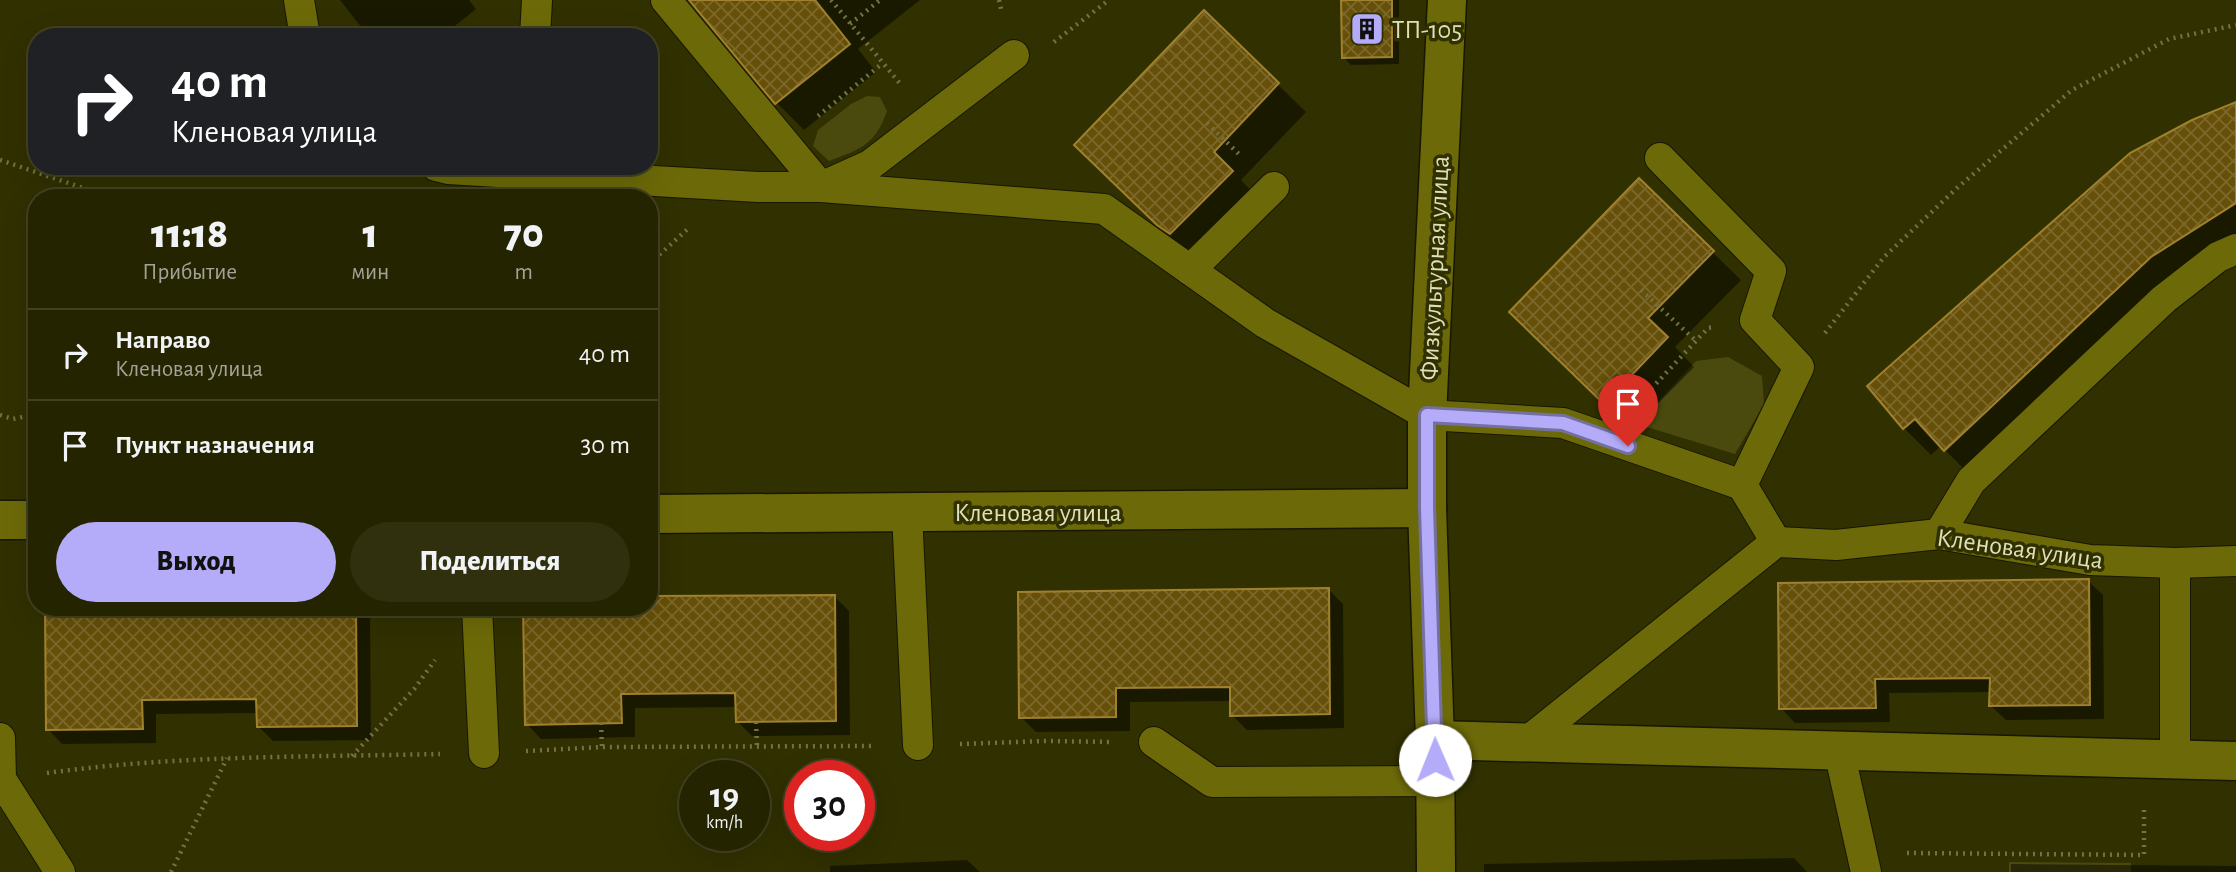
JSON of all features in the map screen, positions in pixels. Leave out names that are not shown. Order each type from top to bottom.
[{"type":"street","name":"Физкультурная улица","points":[[1436,872],[1427,415],[1447,0]]},
{"type":"street","name":"Кленовая улица","points":[[658,514],[1427,508]]},
{"type":"street","points":[[0,520],[28,520]]},
{"type":"street","points":[[1435,740],[2236,761]]},
{"type":"lane","points":[[299,0],[304,28]]},
{"type":"lane","points":[[535,28],[537,0]]},
{"type":"lane","points":[[667,0],[821,187]]},
{"type":"lane","points":[[821,187],[870,165],[1014,55]]},
{"type":"lane","points":[[1660,158],[1771,271],[1755,320],[1799,367],[1742,485]]},
{"type":"lane","points":[[497,175],[529,179],[821,187],[1104,209],[1265,323],[1427,415],[1563,423],[1742,485],[1776,542],[1524,744]]},
{"type":"lane","points":[[1190,270],[1274,187]]},
{"type":"lane","points":[[1939,534],[1970,481],[2164,299],[2218,257],[2236,248]]},
{"type":"lane","points":[[907,513],[918,745]]},
{"type":"lane","name":"Кленовая улица","points":[[1776,542],[1836,545],[1939,534],[2090,560],[2175,563],[2236,561]]},
{"type":"lane","points":[[2160,759],[2175,563]]},
{"type":"lane","points":[[477,616],[484,753]]},
{"type":"lane","points":[[0,738],[1,779],[60,872]]},
{"type":"lane","points":[[1153,742],[1212,782],[1435,781]]},
{"type":"lane","points":[[1839,751],[1863,862]]},
{"type":"path","points":[[831,0],[929,119]]},
{"type":"path","points":[[850,24],[880,0]]},
{"type":"path","points":[[1014,55],[1055,42],[1109,0]]},
{"type":"path","points":[[1799,367],[1884,257],[1956,188],[2072,90],[2169,39],[2236,26]]},
{"type":"path","points":[[785,143],[883,63]]},
{"type":"path","points":[[1207,124],[1233,149]]},
{"type":"path","points":[[0,160],[28,169]]},
{"type":"path","points":[[45,175],[86,189]]},
{"type":"path","points":[[1641,290],[1696,341]]},
{"type":"path","points":[[1605,438],[1708,328],[1755,320]]},
{"type":"path","points":[[0,415],[13,419],[28,416]]},
{"type":"path","points":[[352,756],[415,688],[436,658]]},
{"type":"path","points":[[756,722],[757,746]]},
{"type":"path","points":[[601,723],[602,747]]},
{"type":"path","points":[[1,779],[90,767],[227,757],[484,753],[625,747]]},
{"type":"path","points":[[171,872],[227,757]]},
{"type":"path","points":[[1863,862],[2144,855],[2160,759]]},
{"type":"shaded area","points":[[867,96],[880,97],[887,111],[877,131],[872,139],[858,149],[829,161],[813,146],[818,130],[851,104]]},
{"type":"shaded area","points":[[1728,357],[1762,376],[1764,404],[1735,454],[1637,424],[1696,361]]},
{"type":"shaded area","points":[[2009,862],[2131,863],[2131,872],[2009,872]]},
{"type":"building","points":[[689,0],[815,0],[850,44],[775,104]]},
{"type":"building","name":"ТП-105","points":[[1341,0],[1392,0],[1392,57],[1342,58]]},
{"type":"building","points":[[1204,10],[1279,83],[1214,152],[1233,171],[1170,234],[1157,225],[1074,145]]},
{"type":"building","points":[[2236,102],[2236,203],[2151,257],[1944,451],[1915,419],[1903,429],[1867,386],[2130,153],[2192,120]]},
{"type":"building","points":[[1639,178],[1714,251],[1648,318],[1668,337],[1604,404],[1509,312]]},
{"type":"building","points":[[2089,579],[2090,705],[1989,706],[1990,678],[1875,679],[1876,708],[1779,709],[1778,583]]},
{"type":"building","points":[[1329,588],[1330,714],[1230,716],[1230,687],[1116,688],[1116,717],[1019,718],[1018,592]]},
{"type":"building","points":[[835,595],[836,721],[736,722],[735,693],[621,694],[622,723],[525,725],[523,616],[658,616],[658,596]]},
{"type":"building","points":[[45,616],[356,616],[357,726],[257,727],[256,699],[142,700],[143,729],[46,730]]},
{"type":"place","name":"ТП-105","points":[[1367,29]]},
{"type":"route","points":[[1435,760],[1427,508],[1427,415],[1563,423],[1628,446]]}]
